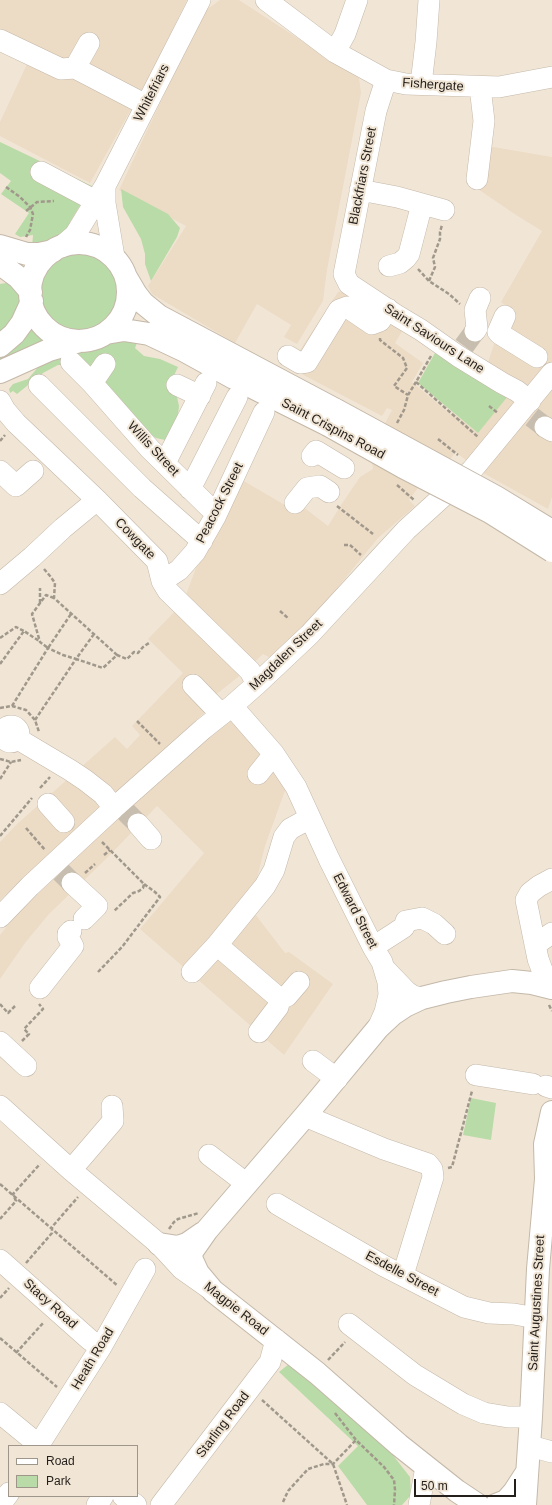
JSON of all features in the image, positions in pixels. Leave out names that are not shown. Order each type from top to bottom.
[{"type":"main road","points":[[0,372],[60,346],[98,337],[106,333],[113,327],[124,312],[128,294],[125,276],[114,257],[102,249],[89,244],[80,243],[39,254],[27,254],[10,249]]},
{"type":"main road","points":[[0,346],[11,337],[22,323],[31,297],[32,283],[39,265],[57,249]]},
{"type":"main road","points":[[0,264],[18,277],[31,297],[39,319],[45,327],[62,337],[81,341]]},
{"type":"main road","name":"Saint Crispins Road","points":[[125,276],[143,303],[159,316],[332,417],[496,497],[552,531]]},
{"type":"main road","name":"Saint Crispins Road","points":[[106,333],[124,330],[149,334],[185,351],[234,378],[332,417],[403,467],[490,512],[552,552]]},
{"type":"main road","points":[[378,1028],[404,1006],[422,998],[446,992],[512,981],[552,987]]},
{"type":"main road","points":[[485,986],[532,994],[552,1000]]},
{"type":"main road","name":"Edward Street","points":[[247,1184],[337,1079],[378,1028]]},
{"type":"main road","name":"Saint Augustines Street","points":[[525,1505],[530,1446],[536,1318],[545,1284],[540,1235],[546,1179],[545,1144],[552,1112]]},
{"type":"main road","points":[[213,1291],[198,1274],[191,1255],[207,1230],[247,1184]]},
{"type":"main road","points":[[153,1255],[175,1247],[181,1247],[194,1240],[207,1230]]},
{"type":"main road","name":"Magpie Road","points":[[213,1291],[317,1372],[426,1467],[469,1500],[478,1505]]},
{"type":"main road","name":"Saint Augustines Street","points":[[496,1505],[506,1501],[528,1471]]},
{"type":"street","name":"Whitefriars","points":[[57,249],[75,235],[102,197],[146,104],[200,0]]},
{"type":"street","name":"Fishergate","points":[[266,0],[335,52],[386,80],[406,84],[435,86],[499,87],[552,77]]},
{"type":"street","points":[[335,52],[345,34],[357,0]]},
{"type":"street","points":[[421,84],[429,0]]},
{"type":"street","points":[[0,40],[61,69],[75,68],[146,104]]},
{"type":"street","points":[[75,68],[89,43]]},
{"type":"street","name":"Blackfriars Street","points":[[344,274],[376,111],[386,80]]},
{"type":"street","points":[[477,179],[484,120],[480,87]]},
{"type":"street","points":[[41,172],[102,197],[114,257]]},
{"type":"street","points":[[360,190],[397,197],[444,210]]},
{"type":"street","points":[[398,262],[409,254],[422,204]]},
{"type":"street","name":"Saint Saviours Lane","points":[[344,274],[349,284],[384,315],[440,343],[466,344],[502,383],[517,390],[536,417]]},
{"type":"street","points":[[466,344],[477,328],[475,310],[471,302]]},
{"type":"street","points":[[288,356],[300,363],[307,362],[339,310],[348,307],[372,324],[384,315]]},
{"type":"street","points":[[505,316],[498,332],[547,364]]},
{"type":"street","points":[[0,387],[8,378],[32,365],[41,354]]},
{"type":"street","name":"Willis Street","points":[[71,362],[92,383],[150,449],[209,507],[217,512]]},
{"type":"street","points":[[92,383],[105,364]]},
{"type":"street","name":"Magdalen Street","points":[[0,917],[30,886],[61,870],[68,820],[129,817],[172,756],[257,684],[309,635],[467,465],[492,446],[536,417],[547,364]]},
{"type":"street","points":[[39,385],[142,488],[202,541]]},
{"type":"street","points":[[165,463],[203,390],[178,385]]},
{"type":"street","points":[[190,489],[237,397]]},
{"type":"street","name":"Cowgate","points":[[0,401],[7,416],[43,462],[97,500],[157,561],[162,581],[176,599],[250,671],[257,684]]},
{"type":"street","name":"Peacock Street","points":[[162,581],[179,570],[187,562],[202,541],[217,512],[241,472],[264,412]]},
{"type":"street","points":[[312,456],[316,451],[344,468]]},
{"type":"street","points":[[0,471],[16,486],[43,462]]},
{"type":"street","points":[[296,503],[307,488],[320,486],[329,492]]},
{"type":"street","points":[[0,584],[41,556],[63,528],[97,500]]},
{"type":"street","name":"Edward Street","points":[[193,685],[226,710],[274,754],[296,787],[310,818],[323,861],[384,967],[388,982],[389,995],[386,1012],[378,1028]]},
{"type":"street","points":[[18,739],[80,777],[103,794],[129,817]]},
{"type":"street","points":[[258,774],[274,754]]},
{"type":"street","points":[[192,972],[217,945],[265,886],[274,870],[284,837],[290,829],[310,818]]},
{"type":"street","points":[[40,988],[85,928],[61,870]]},
{"type":"street","points":[[552,879],[530,893],[526,900],[539,948],[544,975],[552,987]]},
{"type":"street","points":[[373,947],[404,927],[406,921],[422,918],[434,924],[445,934]]},
{"type":"street","points":[[217,945],[280,999]]},
{"type":"street","points":[[384,967],[398,984],[407,992],[413,996],[422,998]]},
{"type":"street","points":[[280,999],[287,996],[299,982]]},
{"type":"street","points":[[259,1032],[278,1007],[280,999]]},
{"type":"street","points":[[313,1061],[337,1079]]},
{"type":"street","points":[[476,1075],[544,1086]]},
{"type":"street","name":"Magpie Road","points":[[0,1106],[89,1185],[153,1255],[182,1269],[213,1291]]},
{"type":"street","points":[[71,1170],[113,1121],[112,1106]]},
{"type":"street","points":[[305,1116],[384,1149],[428,1164],[432,1169],[433,1177],[404,1275]]},
{"type":"street","points":[[209,1155],[247,1184]]},
{"type":"street","name":"Esdelle Street","points":[[277,1204],[312,1225],[452,1302],[470,1309],[489,1313],[514,1314],[536,1318]]},
{"type":"street","name":"Heath Road","points":[[40,1445],[101,1347],[153,1255]]},
{"type":"street","name":"Stacy Road","points":[[0,1260],[90,1340],[101,1347]]},
{"type":"street","points":[[352,1327],[415,1375],[464,1404],[484,1413],[508,1417],[531,1417]]},
{"type":"street","name":"Starling Road","points":[[161,1505],[270,1362],[276,1340]]},
{"type":"street","points":[[0,1413],[38,1445]]},
{"type":"street","points":[[530,1446],[552,1452]]},
{"type":"street","points":[[419,1505],[426,1467]]},
{"type":"street","points":[[0,1505],[8,1495]]},
{"type":"street","points":[[124,1497],[136,1505]]},
{"type":"path","points":[[6,187],[20,197],[30,207],[33,214],[32,225],[10,249]]},
{"type":"path","points":[[26,212],[37,202],[54,201]]},
{"type":"path","points":[[429,281],[434,267],[433,258],[440,239],[440,232],[445,216],[444,210]]},
{"type":"path","points":[[398,262],[449,294],[471,302]]},
{"type":"path","points":[[384,315],[380,340],[403,358],[407,368],[394,386],[408,395]]},
{"type":"path","points":[[440,343],[416,382],[492,446]]},
{"type":"path","points":[[438,439],[467,465]]},
{"type":"path","points":[[409,488],[409,495]]},
{"type":"path","points":[[329,492],[332,503],[373,534]]},
{"type":"path","points":[[41,556],[50,576],[55,583],[54,598]]},
{"type":"path","points":[[40,588],[40,603]]},
{"type":"path","points":[[40,642],[32,614],[46,595],[54,598],[117,655],[127,659],[134,652],[138,653],[149,643]]},
{"type":"path","points":[[280,611],[289,619]]},
{"type":"path","points":[[12,706],[71,614]]},
{"type":"path","points":[[0,638],[16,626],[48,648],[63,655],[103,668],[117,655]]},
{"type":"path","points":[[0,664],[24,631]]},
{"type":"path","points":[[36,720],[94,634]]},
{"type":"path","points":[[0,708],[12,706],[26,710],[36,720],[39,730],[39,738]]},
{"type":"path","points":[[138,721],[172,756]]},
{"type":"path","points":[[0,779],[11,762]]},
{"type":"path","points":[[68,820],[110,850],[144,884],[160,897],[122,947],[98,972]]},
{"type":"path","points":[[26,828],[61,870]]},
{"type":"path","points":[[104,855],[110,850]]},
{"type":"path","points":[[85,928],[108,917],[133,893],[140,891],[144,884]]},
{"type":"path","points":[[12,1054],[29,1034],[24,1029],[43,1009],[36,1000],[40,988]]},
{"type":"path","points":[[0,1004],[8,1013],[14,1006]]},
{"type":"path","points":[[432,1169],[452,1168],[476,1075]]},
{"type":"path","points":[[0,1219],[16,1201],[13,1194],[51,1152]]},
{"type":"path","points":[[0,1184],[120,1288],[131,1294]]},
{"type":"path","points":[[0,1298],[23,1266],[52,1233],[52,1227],[89,1185]]},
{"type":"path","points":[[16,1353],[55,1309]]},
{"type":"path","points":[[317,1372],[352,1327]]},
{"type":"path","points":[[0,1338],[60,1390],[71,1396]]},
{"type":"path","points":[[250,1389],[333,1464],[347,1505]]},
{"type":"path","points":[[334,1412],[356,1440],[384,1467],[394,1480],[394,1505]]},
{"type":"path","points":[[283,1502],[288,1491],[308,1469],[324,1464],[333,1464],[356,1440]]},
{"type":"shaded area","points":[[0,0],[187,0],[153,70],[90,183],[0,136],[0,122],[27,64],[0,48]]},
{"type":"shaded area","points":[[220,0],[239,0],[359,78],[361,93],[327,270],[323,301],[297,344],[284,337],[291,325],[257,304],[235,343],[152,294],[148,286],[186,226],[119,190],[180,61],[206,10]]},
{"type":"shaded area","points":[[476,144],[552,157],[552,497],[548,509],[485,474],[455,452],[433,487],[423,481],[409,500],[415,506],[378,538],[303,630],[272,659],[263,654],[237,678],[214,696],[206,711],[151,765],[0,900],[0,842],[17,824],[115,737],[127,749],[140,735],[132,726],[183,673],[148,639],[183,603],[196,568],[206,552],[242,480],[297,512],[302,506],[328,526],[360,477],[373,469],[370,452],[392,410],[387,408],[382,416],[290,368],[338,292],[347,290],[404,328],[395,343],[423,363],[412,382],[450,414],[452,412],[478,433],[487,366],[506,306],[501,302],[542,231],[469,183]]},
{"type":"shaded area","points":[[232,719],[287,785],[265,846],[253,894],[252,910],[285,953],[289,952],[333,984],[284,1055],[140,929],[204,853],[157,806],[107,858],[49,914],[25,943],[0,979],[0,935],[16,915],[199,739]]},
{"type":"green space","points":[[0,142],[92,186],[70,222],[72,230],[56,241],[32,247],[33,235],[20,237],[15,234],[29,213],[1,194],[11,181],[0,173]]},
{"type":"green space","points":[[121,189],[168,214],[180,228],[177,237],[151,281],[145,264],[145,254],[141,239],[123,207]]},
{"type":"green space","points":[[79,253],[94,256],[107,264],[115,277],[118,292],[115,307],[107,320],[94,328],[79,331],[64,328],[51,320],[43,307],[40,292],[43,277],[51,264],[64,256]]},
{"type":"green space","points":[[8,280],[16,287],[20,298],[18,312],[0,335],[0,284],[6,283]]},
{"type":"green space","points":[[31,325],[48,342],[0,366],[0,355]]},
{"type":"green space","points":[[117,340],[138,340],[135,348],[144,356],[160,359],[178,367],[169,386],[177,397],[179,406],[177,424],[165,440],[156,438],[147,432],[78,365],[58,365],[43,373],[17,394],[13,391],[10,393],[9,389],[13,384],[28,379],[45,359],[52,355],[93,348]]},
{"type":"green space","points":[[435,353],[508,396],[478,433],[418,383]]},
{"type":"green space","points":[[471,1098],[496,1103],[491,1140],[463,1135]]},
{"type":"green space","points":[[289,1364],[298,1364],[392,1454],[410,1477],[411,1495],[402,1505],[367,1505],[338,1466],[358,1446],[279,1372]]},
{"type":"tunnel","points":[[464,346],[475,331]]},
{"type":"tunnel","points":[[532,417],[545,427]]},
{"type":"tunnel","points":[[125,811],[138,824]]},
{"type":"tunnel","points":[[61,872],[72,883]]}]
